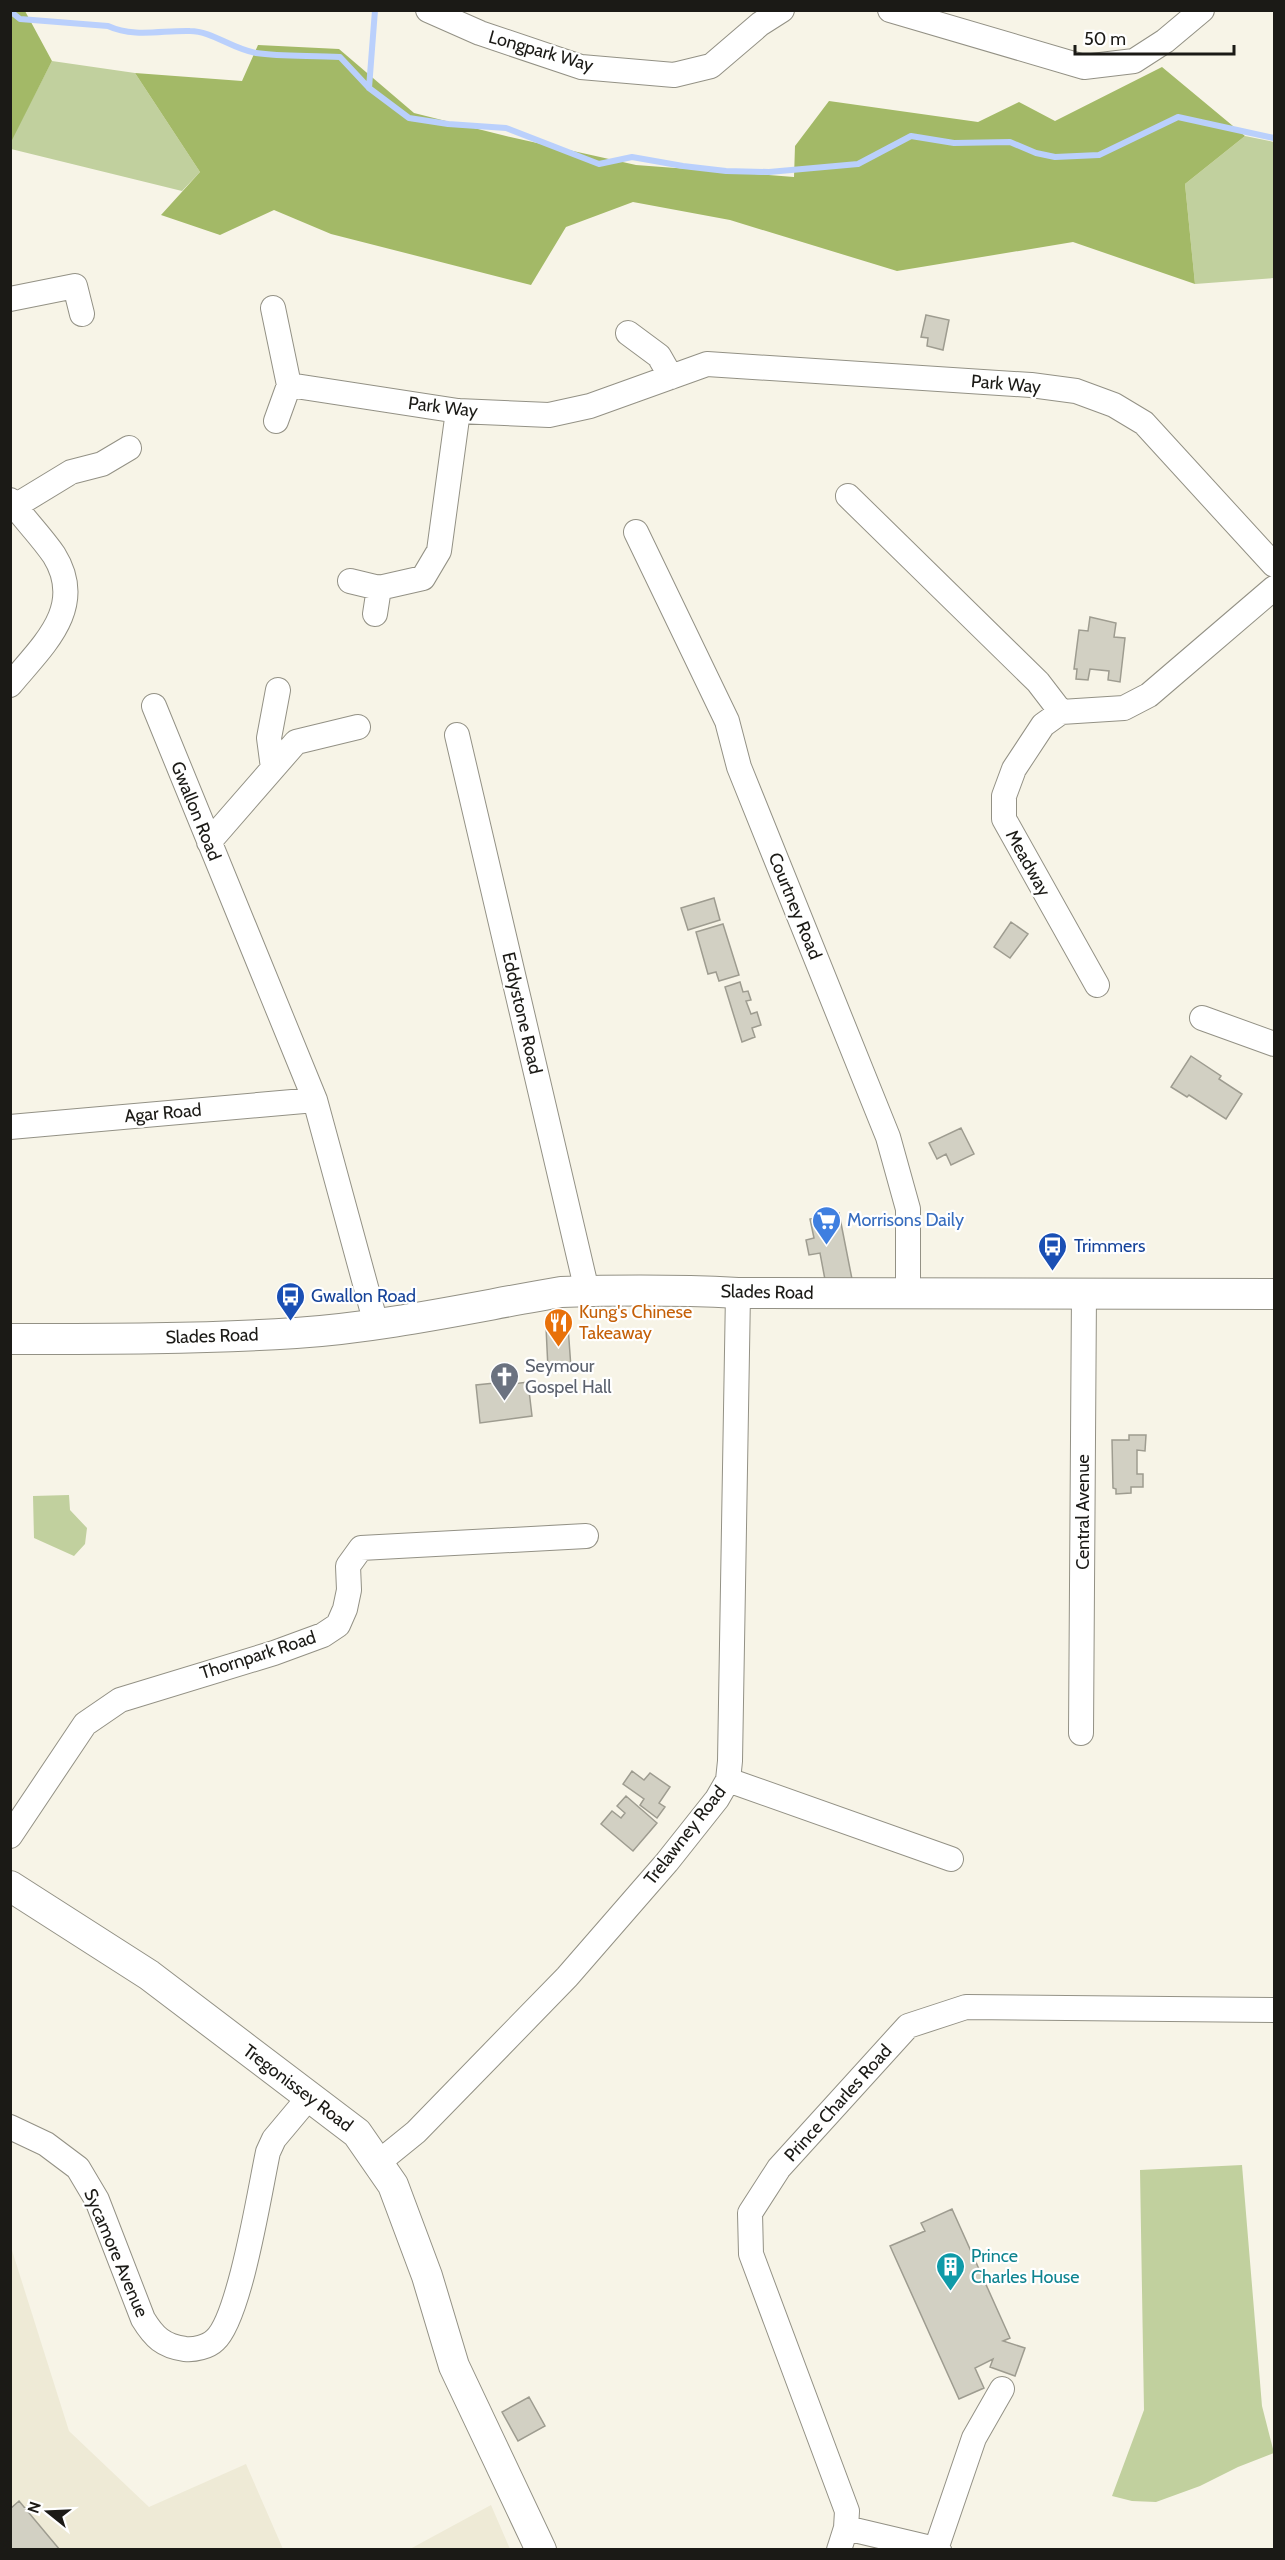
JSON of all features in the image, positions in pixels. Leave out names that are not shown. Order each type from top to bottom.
[{"type":"street","name":"Longpark Way","points":[[428,10],[480,33],[581,66],[674,75],[711,66],[760,24],[782,10]]},
{"type":"street","points":[[890,10],[1084,67],[1134,61],[1165,41],[1202,10]]},
{"type":"street","points":[[10,299],[75,286],[82,314]]},
{"type":"street","points":[[273,309],[289,385],[276,421]]},
{"type":"street","points":[[628,333],[659,356],[671,377]]},
{"type":"street","name":"Park Way","points":[[289,385],[458,411],[549,415],[590,406],[708,364],[1031,385],[1076,391],[1114,405],[1144,423],[1275,565]]},
{"type":"street","points":[[350,581],[379,588],[423,578],[439,551],[458,411]]},
{"type":"street","points":[[10,685],[57,627],[65,608],[67,594],[54,556],[13,503],[71,472],[102,464],[129,448]]},
{"type":"street","points":[[848,495],[1038,682],[1061,711],[1124,708],[1149,695],[1275,588]]},
{"type":"street","name":"Courtney Road","points":[[636,532],[727,721],[739,767],[888,1137],[908,1209],[908,1292]]},
{"type":"street","points":[[375,614],[379,588]]},
{"type":"street","points":[[273,768],[269,738],[278,690]]},
{"type":"street","name":"Gwallon Road","points":[[154,706],[315,1100],[376,1324]]},
{"type":"street","name":"Meadway","points":[[1061,711],[1043,725],[1014,769],[1004,796],[1004,819],[1097,986]]},
{"type":"street","points":[[209,842],[296,742],[358,727]]},
{"type":"street","name":"Eddystone Road","points":[[457,735],[587,1291]]},
{"type":"street","points":[[1202,1018],[1275,1044]]},
{"type":"street","name":"Agar Road","points":[[10,1127],[315,1100]]},
{"type":"street","name":"Slades Road","points":[[10,1339],[200,1337],[298,1333],[376,1324],[561,1292],[587,1291],[666,1289],[738,1293],[1275,1294]]},
{"type":"street","name":"Central Avenue","points":[[1081,1733],[1084,1292]]},
{"type":"street","name":"Trelawney Road","points":[[379,2162],[416,2132],[567,1977],[667,1862],[717,1799],[728,1780],[738,1293]]},
{"type":"street","name":"Thornpark Road","points":[[10,1836],[85,1724],[120,1700],[274,1653],[323,1635],[338,1625],[345,1609],[349,1590],[348,1566],[361,1548],[586,1536]]},
{"type":"street","points":[[728,1780],[951,1859]]},
{"type":"street","name":"Tregonissey Road","points":[[10,1886],[149,1975],[357,2133],[393,2185],[406,2214],[454,2366],[541,2550]]},
{"type":"street","name":"Prince Charles Road","points":[[842,2539],[847,2511],[751,2254],[750,2213],[779,2168],[908,2026],[966,2007],[1275,2010]]},
{"type":"street","name":"Sycamore Avenue","points":[[10,2127],[46,2144],[78,2168],[97,2200],[143,2319],[154,2336],[169,2347],[193,2350],[215,2341],[230,2316],[240,2283],[268,2151],[274,2139],[310,2096]]},
{"type":"street","points":[[842,2539],[937,2549],[974,2438],[1002,2388]]},
{"type":"shaded area","points":[[10,2244],[69,2431],[149,2507],[246,2464],[283,2549],[11,2549]]},
{"type":"shaded area","points":[[491,2505],[510,2549],[410,2549]]},
{"type":"green space","points":[[11,10],[25,11],[52,61],[11,142]]},
{"type":"green space","points":[[258,45],[339,49],[414,113],[636,165],[794,177],[795,146],[829,101],[978,122],[1019,102],[1055,121],[1162,67],[1245,136],[1185,184],[1195,284],[1073,242],[897,271],[730,220],[633,202],[566,227],[531,285],[331,234],[274,210],[220,235],[161,215],[200,172],[135,73],[242,81]]},
{"type":"green space","points":[[52,61],[135,73],[200,172],[182,191],[11,149],[10,142]]},
{"type":"green space","points":[[1245,136],[1274,142],[1274,278],[1195,284],[1185,184]]},
{"type":"green space","points":[[69,1495],[70,1510],[87,1528],[85,1544],[74,1556],[34,1538],[33,1496]]},
{"type":"green space","points":[[1242,2165],[1262,2406],[1274,2453],[1238,2467],[1200,2486],[1156,2502],[1132,2501],[1112,2496],[1144,2410],[1140,2170]]},
{"type":"building","points":[[926,315],[949,320],[943,350],[927,346],[928,338],[921,337]]},
{"type":"building","points":[[1090,617],[1116,623],[1114,637],[1125,638],[1120,682],[1108,680],[1109,671],[1090,669],[1088,680],[1076,679],[1077,669],[1074,669],[1079,630],[1088,631]]},
{"type":"building","points":[[714,898],[720,920],[688,930],[681,908]]},
{"type":"building","points":[[1011,922],[1028,934],[1010,958],[994,947]]},
{"type":"building","points":[[723,924],[739,975],[719,981],[716,972],[708,974],[696,932]]},
{"type":"building","points":[[740,982],[743,992],[748,991],[751,1000],[746,1001],[751,1014],[757,1012],[761,1025],[752,1028],[755,1037],[742,1042],[725,987]]},
{"type":"building","points":[[1191,1056],[1221,1076],[1219,1079],[1242,1094],[1226,1119],[1189,1095],[1187,1097],[1171,1087]]},
{"type":"building","points":[[961,1128],[974,1154],[951,1165],[946,1154],[937,1159],[929,1143]]},
{"type":"building","name":"Morrisons Daily","points":[[839,1213],[852,1279],[826,1285],[820,1253],[809,1255],[806,1240],[814,1238],[810,1219]]},
{"type":"building","name":"Kung's Chinese Takeaway","points":[[568,1326],[571,1368],[548,1369],[546,1327]]},
{"type":"building","name":"Seymour Gospel Hall","points":[[504,1382],[504,1385],[528,1382],[532,1416],[480,1423],[476,1385]]},
{"type":"building","points":[[1129,1435],[1146,1435],[1145,1451],[1137,1450],[1137,1474],[1143,1474],[1143,1487],[1131,1487],[1131,1493],[1116,1494],[1116,1489],[1113,1488],[1112,1440],[1129,1440]]},
{"type":"building","points":[[632,1771],[644,1780],[650,1773],[670,1787],[659,1803],[665,1807],[657,1818],[640,1805],[644,1799],[623,1784]]},
{"type":"building","points":[[626,1796],[657,1823],[633,1851],[601,1824],[612,1811],[621,1818],[625,1813],[617,1806]]},
{"type":"building","name":"Prince Charles House","points":[[952,2209],[1010,2338],[1003,2341],[1025,2348],[1015,2376],[990,2367],[993,2359],[975,2368],[984,2388],[959,2399],[890,2246],[925,2231],[921,2223]]},
{"type":"building","points":[[529,2397],[545,2426],[518,2441],[502,2412]]},
{"type":"building","points":[[19,2501],[60,2550],[10,2550],[10,2509]]},
{"type":"waterway","points":[[369,88],[375,10]]},
{"type":"waterway","points":[[10,11],[20,19],[108,26],[128,32],[198,32],[256,53],[340,57],[369,88],[409,118],[448,124],[506,128],[599,164],[632,157],[726,171],[769,172],[858,164],[911,136],[954,143],[1010,142],[1036,153],[1055,157],[1099,155],[1178,117],[1274,138]]},
{"type":"place","name":"Morrisons Daily","points":[[826,1246]]},
{"type":"place","name":"Trimmers","points":[[1053,1272]]},
{"type":"place","name":"Gwallon Road","points":[[290,1322]]},
{"type":"place","name":"Kung's Chinese Takeaway","points":[[558,1348]]},
{"type":"place","name":"Seymour Gospel Hall","points":[[504,1402]]},
{"type":"place","name":"Prince Charles House","points":[[950,2292]]}]
